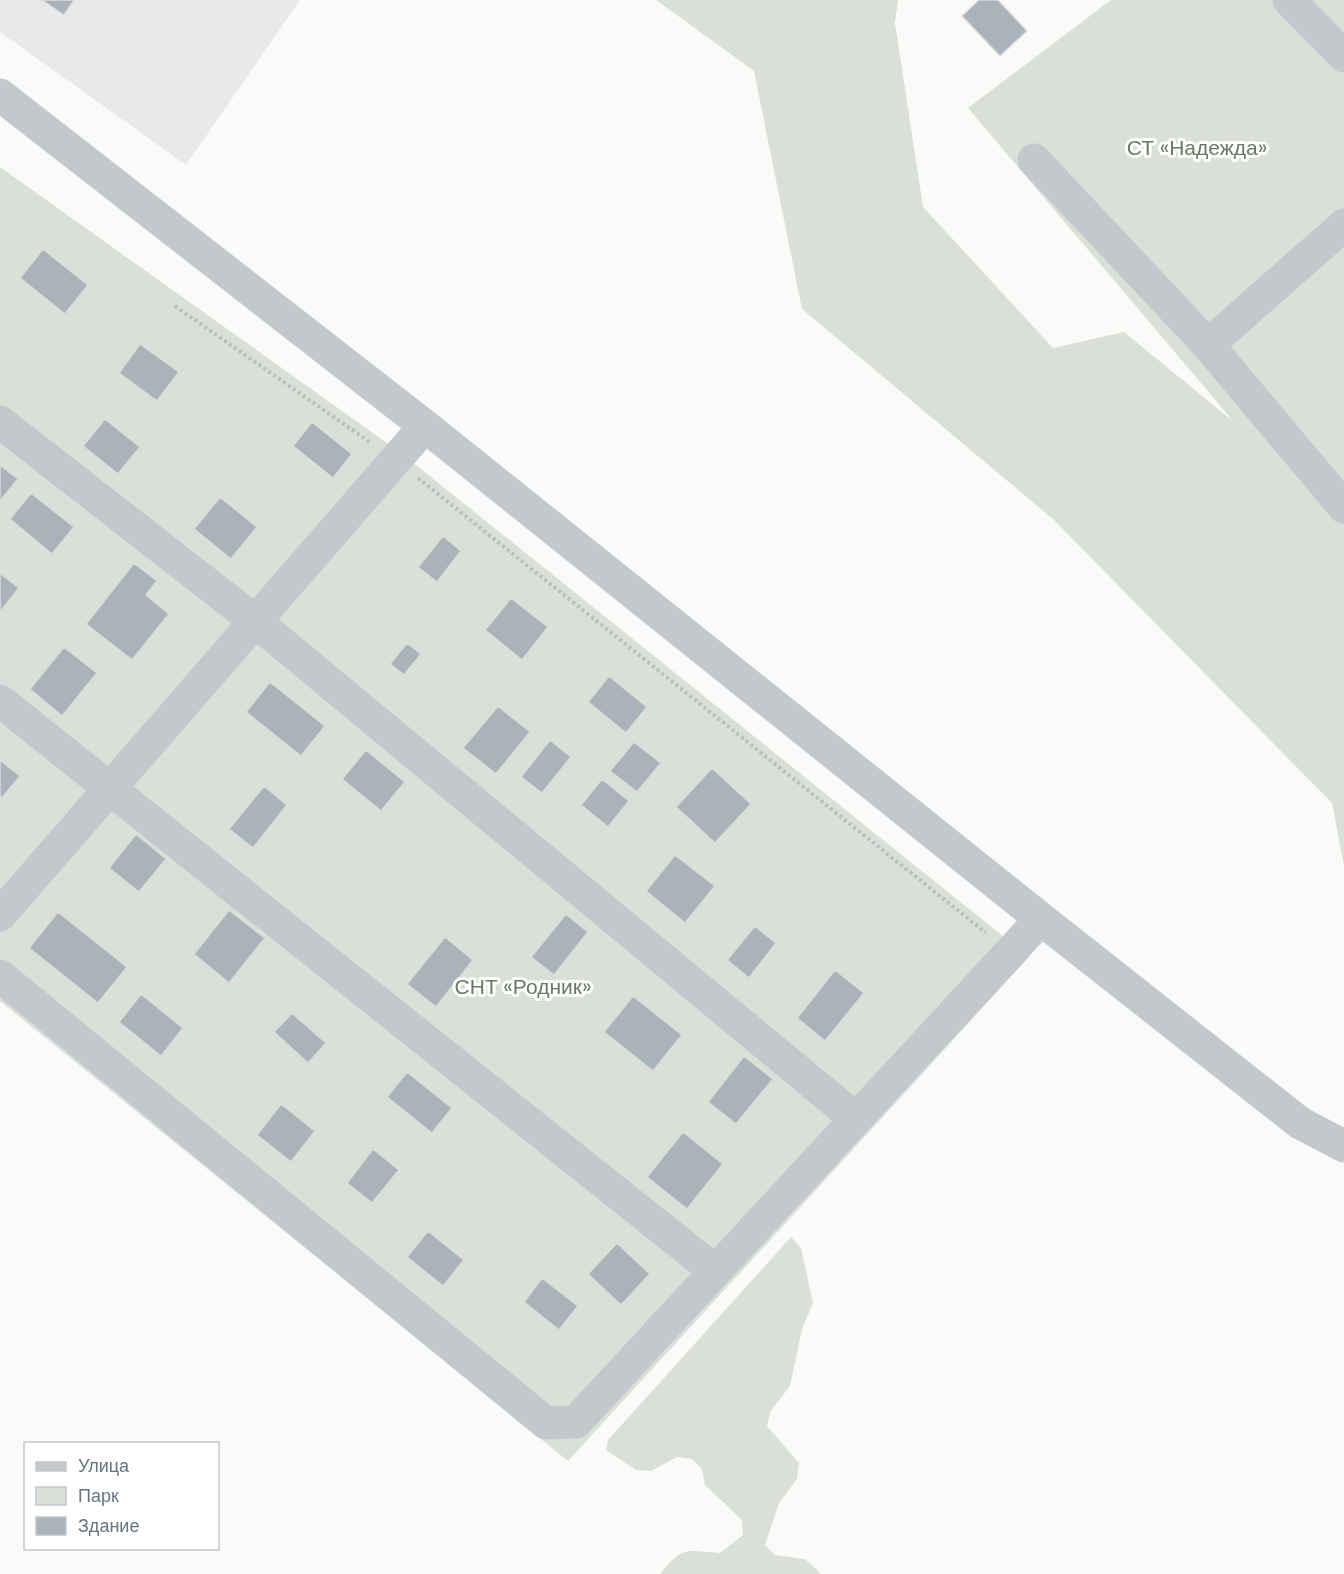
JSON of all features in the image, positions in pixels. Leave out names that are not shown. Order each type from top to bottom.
[{"type":"street","points":[[1289,0],[1344,56]]},
{"type":"street","points":[[0,95],[425,426],[1041,919],[1300,1123],[1344,1146]]},
{"type":"street","points":[[0,119],[48,132]]},
{"type":"street","points":[[1034,160],[1208,345],[1344,507]]},
{"type":"street","points":[[1208,345],[1344,225]]},
{"type":"street","points":[[0,422],[255,621],[856,1119]]},
{"type":"street","points":[[0,915],[425,426]]},
{"type":"street","points":[[0,701],[715,1271]]},
{"type":"street","points":[[0,976],[546,1423],[576,1422],[1041,919]]},
{"type":"path","points":[[175,306],[396,460],[1010,952]]},
{"type":"shaded area","points":[[0,0],[300,0],[186,165],[0,32]]},
{"type":"green space","name":"СТ «Надежда»","points":[[656,0],[898,0],[895,23],[923,207],[1053,348],[1124,332],[1234,422],[968,108],[1111,0],[1344,0],[1344,866],[1332,803],[1053,519],[802,309],[754,71]]},
{"type":"green space","name":"СНТ «Родник»","points":[[0,167],[401,453],[1029,957],[568,1461],[0,1001]]},
{"type":"green space","points":[[791,1237],[801,1248],[813,1303],[802,1329],[790,1386],[770,1412],[767,1426],[799,1463],[797,1479],[779,1503],[765,1545],[775,1555],[805,1559],[821,1574],[660,1574],[680,1554],[692,1551],[720,1553],[743,1535],[742,1520],[705,1485],[702,1469],[692,1459],[677,1457],[651,1471],[636,1470],[606,1450],[608,1440]]},
{"type":"building","points":[[42,0],[74,0],[64,15]]},
{"type":"building","points":[[979,0],[998,0],[1027,31],[1000,56],[962,16]]},
{"type":"building","points":[[43,249],[88,285],[65,314],[20,278]]},
{"type":"building","points":[[140,344],[179,372],[157,401],[119,373]]},
{"type":"building","points":[[105,419],[140,447],[118,474],[83,446]]},
{"type":"building","points":[[312,422],[352,454],[333,478],[293,446]]},
{"type":"building","points":[[0,465],[18,479],[0,501]]},
{"type":"building","points":[[31,493],[74,527],[52,554],[10,519]]},
{"type":"building","points":[[220,497],[257,527],[231,559],[194,529]]},
{"type":"building","points":[[443,536],[461,551],[437,582],[418,567]]},
{"type":"building","points":[[134,563],[157,581],[146,595],[169,614],[132,660],[86,624]]},
{"type":"building","points":[[0,573],[19,588],[0,612]]},
{"type":"building","points":[[511,598],[548,627],[522,660],[485,630]]},
{"type":"building","points":[[407,643],[421,654],[404,675],[390,664]]},
{"type":"building","points":[[64,647],[97,673],[62,716],[30,689]]},
{"type":"building","points":[[609,676],[647,707],[626,733],[588,702]]},
{"type":"building","points":[[270,682],[325,726],[301,756],[246,712]]},
{"type":"building","points":[[498,706],[530,732],[496,774],[463,748]]},
{"type":"building","points":[[550,740],[571,757],[542,793],[521,777]]},
{"type":"building","points":[[634,742],[661,763],[637,792],[610,771]]},
{"type":"building","points":[[366,750],[405,782],[381,811],[342,779]]},
{"type":"building","points":[[0,760],[20,776],[2,798],[0,796]]},
{"type":"building","points":[[712,768],[751,804],[715,843],[676,807]]},
{"type":"building","points":[[602,779],[629,801],[608,827],[581,805]]},
{"type":"building","points":[[264,786],[287,805],[253,848],[229,829]]},
{"type":"building","points":[[136,834],[166,859],[139,892],[109,868]]},
{"type":"building","points":[[675,855],[715,886],[685,923],[646,891]]},
{"type":"building","points":[[229,910],[265,938],[229,983],[194,954]]},
{"type":"building","points":[[58,912],[127,967],[98,1003],[29,948]]},
{"type":"building","points":[[566,914],[588,932],[554,975],[531,957]]},
{"type":"building","points":[[755,926],[776,943],[749,978],[727,960]]},
{"type":"building","points":[[445,937],[473,960],[436,1007],[407,984]]},
{"type":"building","points":[[835,970],[864,993],[825,1041],[797,1018]]},
{"type":"building","points":[[141,994],[183,1028],[161,1056],[119,1022]]},
{"type":"building","points":[[633,996],[682,1035],[653,1071],[604,1032]]},
{"type":"building","points":[[292,1013],[326,1043],[308,1063],[274,1032]]},
{"type":"building","points":[[744,1056],[773,1079],[736,1124],[708,1102]]},
{"type":"building","points":[[407,1072],[452,1108],[432,1133],[387,1097]]},
{"type":"building","points":[[281,1104],[315,1131],[291,1162],[257,1135]]},
{"type":"building","points":[[683,1132],[723,1164],[687,1209],[647,1177]]},
{"type":"building","points":[[373,1149],[399,1170],[372,1203],[347,1183]]},
{"type":"building","points":[[428,1231],[464,1260],[443,1286],[407,1257]]},
{"type":"building","points":[[617,1243],[650,1274],[621,1305],[588,1274]]},
{"type":"building","points":[[542,1278],[578,1306],[559,1330],[524,1302]]}]
